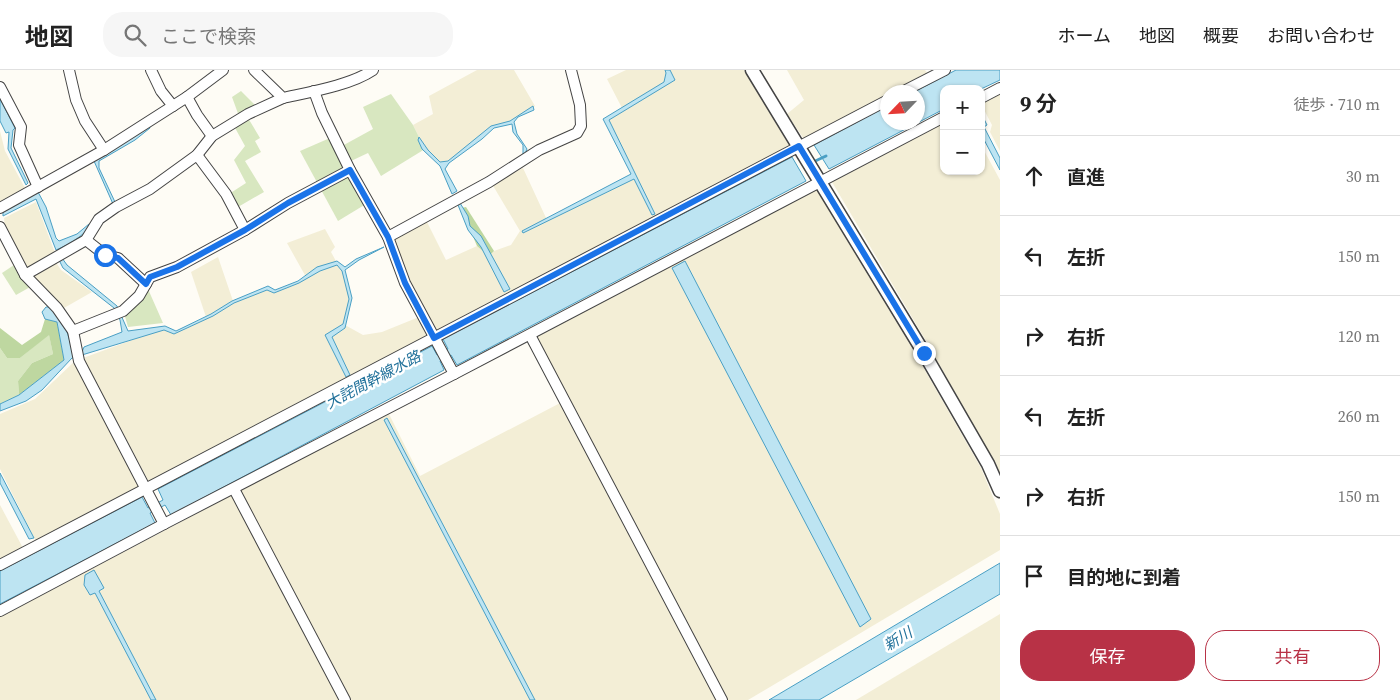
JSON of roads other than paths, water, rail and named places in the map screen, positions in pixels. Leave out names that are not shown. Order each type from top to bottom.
[{"type":"street","points":[[69,70],[76,100],[85,120],[104,150]]},
{"type":"street","points":[[151,70],[161,91],[173,106]]},
{"type":"street","points":[[0,208],[104,150],[188,97],[223,70]]},
{"type":"street","points":[[254,70],[283,98]]},
{"type":"street","points":[[25,275],[86,240],[100,219],[150,189],[197,155],[212,136],[248,114],[283,98],[314,91],[359,77],[373,70]]},
{"type":"street","points":[[388,237],[489,182],[539,150],[577,133],[581,126],[580,105],[570,70]]},
{"type":"street","points":[[752,70],[814,169],[924,353],[988,464],[1000,491]]},
{"type":"street","points":[[916,85],[945,70]]},
{"type":"street","points":[[0,87],[21,127],[19,145],[38,187]]},
{"type":"street","points":[[985,96],[1000,88]]},
{"type":"street","points":[[314,91],[322,113],[350,170],[388,237],[405,283],[454,374]]},
{"type":"street","points":[[188,97],[197,115],[212,136]]},
{"type":"street","points":[[0,565],[880,104]]},
{"type":"street","points":[[0,611],[940,119]]},
{"type":"street","points":[[197,155],[226,194],[245,230]]},
{"type":"street","points":[[72,331],[118,313],[139,296],[150,277],[177,267],[245,230],[288,203],[350,170]]},
{"type":"street","points":[[0,227],[25,275],[57,308],[72,331],[79,362],[164,524]]},
{"type":"street","points":[[86,240],[105,255],[118,258],[146,284]]},
{"type":"street","points":[[530,335],[722,700]]},
{"type":"street","points":[[234,489],[345,700]]},
{"type":"water","points":[[665,70],[670,70],[675,80],[609,120],[655,214],[652,215],[634,179],[523,233],[522,231],[631,174],[603,119],[664,82]]},
{"type":"water","points":[[956,70],[1000,70],[1000,80],[985,87],[985,85],[940,85],[940,111],[925,119],[925,86]]},
{"type":"water","points":[[0,99],[15,128],[13,130],[11,148],[28,183],[26,185],[8,149],[9,132],[6,133],[0,121]]},
{"type":"water","points":[[533,106],[534,110],[518,117],[514,122],[517,134],[527,149],[525,154],[523,154],[523,145],[513,132],[512,124],[494,128],[449,163],[445,169],[457,191],[452,194],[440,166],[422,149],[418,140],[419,137],[440,162],[448,161],[491,126],[510,121]]},
{"type":"water","points":[[880,110],[880,130],[904,130],[829,169],[814,145]]},
{"type":"water","points":[[149,125],[150,128],[135,140],[99,161],[99,168],[115,202],[113,204],[94,161]]},
{"type":"water","points":[[985,129],[1000,158],[1000,170],[985,142]]},
{"type":"water","points":[[792,157],[806,181],[457,365],[451,355],[440,361],[444,370],[171,515],[165,505],[150,513],[155,523],[0,604],[0,571],[142,497],[148,508],[163,500],[158,489],[432,346],[437,355],[448,349],[443,339]]},
{"type":"water","points":[[38,192],[46,207],[56,238],[59,241],[77,234],[89,224],[91,226],[75,240],[56,250],[36,199],[3,216],[3,211]]},
{"type":"water","points":[[460,203],[468,216],[470,226],[481,236],[510,289],[504,292],[481,247],[468,230],[458,205]]},
{"type":"water","points":[[384,247],[359,260],[345,270],[352,298],[345,328],[332,337],[350,375],[346,377],[325,335],[343,324],[349,299],[342,271],[337,265],[274,293],[267,290],[234,303],[213,316],[174,334],[164,330],[72,358],[42,390],[26,401],[0,411],[0,404],[19,395],[64,360],[57,322],[45,319],[42,312],[46,307],[51,307],[65,325],[73,352],[82,352],[84,347],[122,332],[120,320],[114,308],[63,268],[59,260],[62,258],[67,265],[117,306],[128,331],[165,326],[176,331],[211,314],[232,301],[268,286],[275,290],[298,281],[317,267],[337,261],[345,267],[356,259]]},
{"type":"water","points":[[685,261],[871,619],[860,627],[672,268]]},
{"type":"water","points":[[387,418],[535,700],[530,700],[384,420]]},
{"type":"water","points":[[0,473],[34,538],[29,539],[0,483]]},
{"type":"water","name":"新川","points":[[1000,563],[1000,594],[819,700],[769,700]]},
{"type":"water","points":[[94,570],[104,588],[99,591],[156,700],[151,700],[95,593],[90,595],[84,585],[85,575]]},
{"type":"waterway","name":"大詫間幹線水路","points":[[811,163],[826,156]]}]
